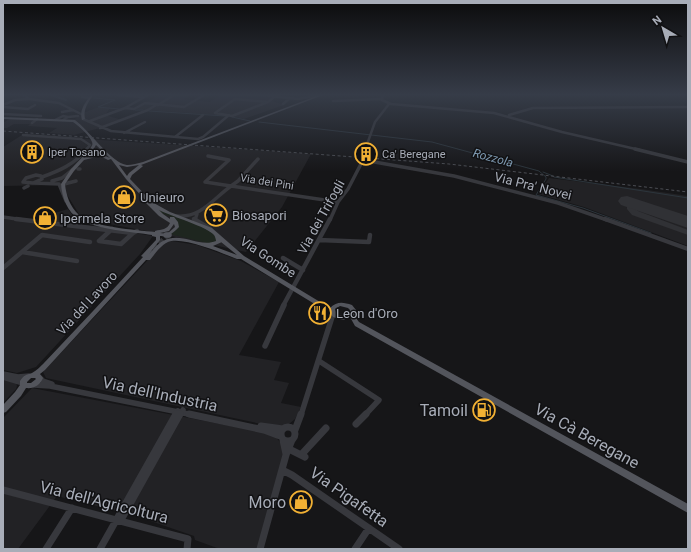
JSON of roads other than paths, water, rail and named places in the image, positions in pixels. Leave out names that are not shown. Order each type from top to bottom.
[{"type":"main road","name":"Via Gombe","points":[[80,121],[92,139],[113,159],[148,202],[158,212],[172,222],[171,226],[167,230],[160,232],[138,232]]},
{"type":"main road","points":[[115,165],[121,168],[134,167],[255,121]]},
{"type":"main road","points":[[92,156],[105,156],[127,178],[140,166],[256,121]]},
{"type":"main road","points":[[63,185],[79,167],[93,147],[92,139]]},
{"type":"main road","points":[[83,160],[92,156],[103,154],[109,155]]},
{"type":"main road","points":[[113,159],[123,166],[144,163]]},
{"type":"main road","points":[[79,167],[72,170],[64,180],[63,185],[69,203],[80,218],[96,224],[156,235],[158,237],[158,240],[111,296]]},
{"type":"main road","name":"Via Gombe","points":[[148,202],[173,215],[210,229],[233,250],[252,264],[320,303],[332,316],[341,318]]},
{"type":"main road","points":[[158,212],[172,218],[176,222],[176,228],[168,235]]},
{"type":"main road","points":[[111,296],[164,242],[175,239],[208,245],[217,243],[219,240],[218,237],[210,229]]},
{"type":"main road","points":[[138,232],[168,235],[193,242],[230,254],[252,264]]},
{"type":"main road","name":"Via del Lavoro","points":[[35,376],[148,255]]},
{"type":"main road","points":[[320,303],[350,306],[353,310],[353,319],[357,324]]},
{"type":"main road","points":[[332,316],[334,306],[340,304]]},
{"type":"main road","points":[[341,318],[352,314]]},
{"type":"main road","points":[[341,318],[357,324]]},
{"type":"main road","name":"Via Cà Beregane","points":[[357,324],[688,509]]},
{"type":"main road","points":[[27,385],[35,376]]},
{"type":"main road","points":[[3,410],[35,376]]},
{"type":"street","points":[[89,121],[100,128],[124,133],[198,139],[203,137],[222,121]]},
{"type":"street","points":[[100,128],[120,121]]},
{"type":"street","points":[[175,137],[196,121]]},
{"type":"street","points":[[363,156],[376,121]]},
{"type":"street","points":[[523,121],[688,162]]},
{"type":"street","points":[[124,133],[145,122]]},
{"type":"street","points":[[23,135],[81,140],[89,143],[90,145],[70,166],[42,177],[33,183]]},
{"type":"street","points":[[208,156],[229,160],[205,182],[231,186]]},
{"type":"street","name":"Via dei Pini","points":[[231,186],[238,181],[258,159]]},
{"type":"street","name":"Via dei Trifogli","points":[[265,346],[290,292],[320,240],[338,202],[348,189],[361,161],[368,160]]},
{"type":"street","name":"Via Pra' Novei","points":[[368,160],[454,176],[508,191],[558,202],[688,249]]},
{"type":"street","points":[[51,174],[61,174],[72,170]]},
{"type":"street","points":[[28,184],[23,182],[26,178],[36,175],[47,181],[55,180],[63,177],[72,170]]},
{"type":"street","points":[[63,185],[76,180],[72,180],[70,176]]},
{"type":"street","points":[[24,188],[28,184],[33,183],[59,184],[62,194],[69,203]]},
{"type":"street","points":[[210,229],[194,219],[198,213],[231,186]]},
{"type":"street","name":"Via dei Pini","points":[[231,186],[338,202]]},
{"type":"street","points":[[173,215],[185,217],[198,213]]},
{"type":"street","points":[[3,217],[113,228]]},
{"type":"street","points":[[91,227],[96,224]]},
{"type":"street","points":[[113,228],[99,241],[121,244],[138,232]]},
{"type":"street","points":[[3,268],[42,235],[90,242]]},
{"type":"street","points":[[320,240],[369,242],[370,235]]},
{"type":"street","points":[[22,252],[77,261]]},
{"type":"street","points":[[283,258],[303,270]]},
{"type":"street","points":[[326,428],[303,456],[288,452],[281,438],[280,432],[289,429],[300,416],[319,361],[332,316]]},
{"type":"street","points":[[319,361],[380,401],[356,424]]},
{"type":"street","name":"Via dell'Industria","points":[[3,374],[18,377],[35,376],[43,382],[264,430],[281,438],[292,440]]},
{"type":"street","name":"Via dell'Industria","points":[[3,377],[27,385],[50,386],[265,427],[289,429]]},
{"type":"street","points":[[100,549],[119,520],[180,411]]},
{"type":"street","points":[[260,549],[282,470],[292,440],[296,434],[289,429]]},
{"type":"street","name":"Via Pigafetta","points":[[282,470],[292,475],[399,549]]},
{"type":"street","name":"Via dell'Agricoltura","points":[[3,490],[188,539],[187,549]]},
{"type":"street","points":[[46,549],[72,508]]},
{"type":"street","points":[[355,549],[369,528]]},
{"type":"waterway","name":"Rozzola","points":[[259,122],[432,142],[539,171],[546,177],[546,179],[536,195],[583,208],[651,233]]},
{"type":"waterway","name":"Rozzola","points":[[543,172],[553,176]]},
{"type":"waterway","points":[[554,177],[688,198]]},
{"type":"tunnel","points":[[148,255],[169,234]]},
{"type":"railway","points":[[3,131],[449,164],[688,192]]},
{"type":"place","name":"Iper Tosano","points":[[32,152]]},
{"type":"place","name":"Ca' Beregane","points":[[366,154]]},
{"type":"place","name":"Unieuro","points":[[124,197]]},
{"type":"place","name":"Biosapori","points":[[216,215]]},
{"type":"place","name":"Ipermela Store","points":[[45,218]]},
{"type":"place","name":"Leon d'Oro","points":[[320,313]]},
{"type":"place","name":"Tamoil","points":[[484,410]]},
{"type":"place","name":"Moro","points":[[301,502]]}]
